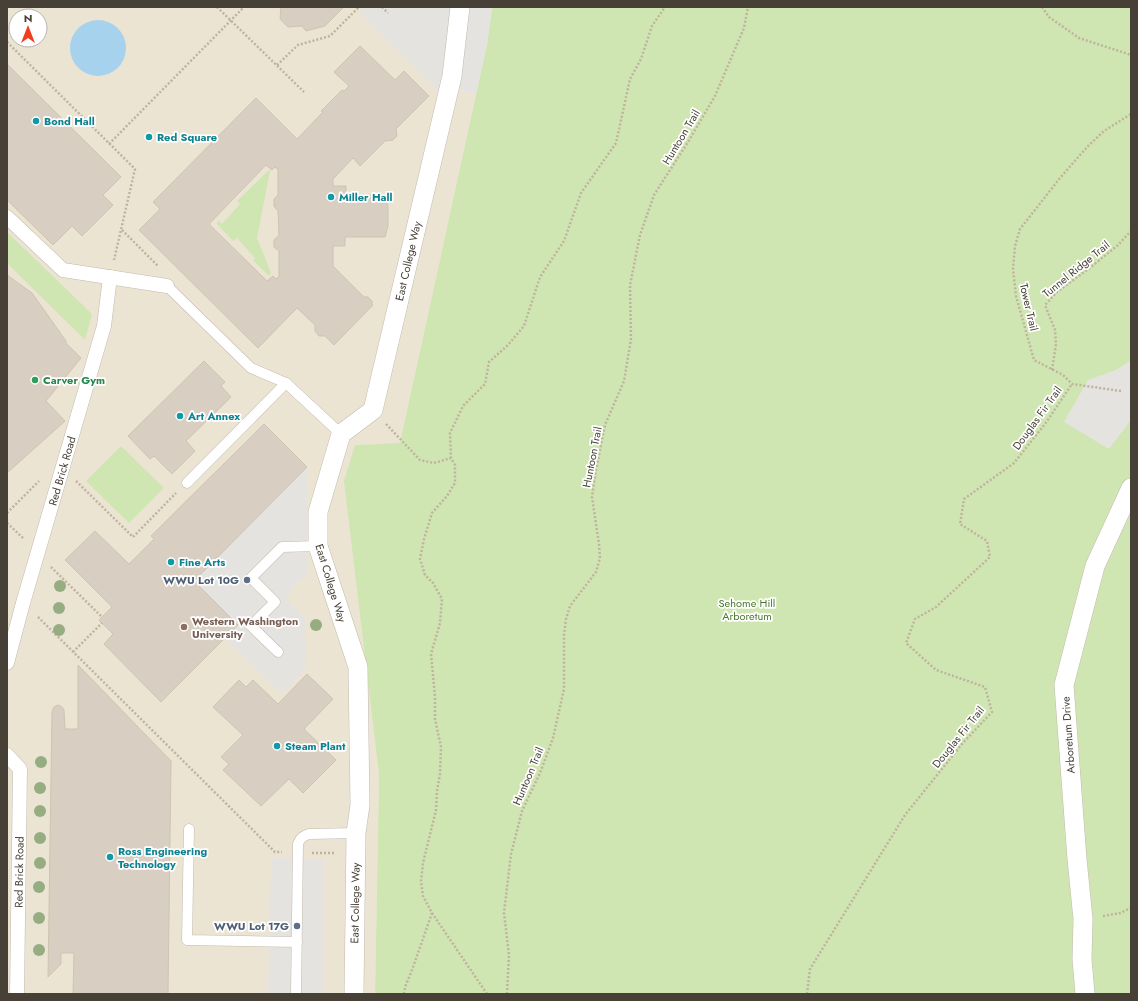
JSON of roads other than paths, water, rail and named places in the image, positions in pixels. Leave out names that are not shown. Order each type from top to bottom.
[{"type":"street","name":"East College Way","points":[[354,994],[356,833],[360,805],[358,667],[318,546],[318,512],[341,434],[373,410],[452,76],[460,7]]},
{"type":"street","points":[[7,217],[63,270],[167,286]]},
{"type":"street","name":"Red Brick Road","points":[[7,663],[23,603],[104,326],[110,277]]},
{"type":"street","name":"Arboretum Drive","points":[[1085,994],[1082,959],[1083,919],[1064,685],[1094,566],[1131,488]]},
{"type":"street","name":"Red Brick Road","points":[[7,755],[20,769],[17,994]]},
{"type":"lane","points":[[167,286],[251,368],[286,383],[341,434]]},
{"type":"lane","points":[[187,483],[286,383]]},
{"type":"lane","points":[[278,652],[251,626],[275,602],[251,578],[282,547],[318,546]]},
{"type":"lane","points":[[189,829],[187,940],[297,942]]},
{"type":"lane","points":[[296,994],[298,844],[300,839],[310,834],[356,833]]},
{"type":"water","points":[[92,20],[104,20],[114,24],[122,32],[126,42],[126,54],[122,64],[114,72],[104,76],[92,76],[82,72],[74,64],[70,54],[70,42],[74,32],[82,24]]},
{"type":"place","name":"Bond Hall","points":[[36,121]]},
{"type":"place","name":"Red Square","points":[[149,137]]},
{"type":"place","name":"Miller Hall","points":[[331,197]]},
{"type":"place","name":"Carver Gym","points":[[35,380]]},
{"type":"place","name":"Art Annex","points":[[180,416]]},
{"type":"place","name":"Fine Arts","points":[[171,562]]},
{"type":"place","name":"WWU Lot 10G","points":[[247,580]]},
{"type":"place","name":"Western Washington University","points":[[184,627]]},
{"type":"place","name":"Steam Plant","points":[[277,746]]},
{"type":"place","name":"Ross Engineering Technology","points":[[110,857]]},
{"type":"place","name":"WWU Lot 17G","points":[[297,926]]},
{"type":"park label","name":"Sehome Hill Arboretum","points":[[747,609]]}]
